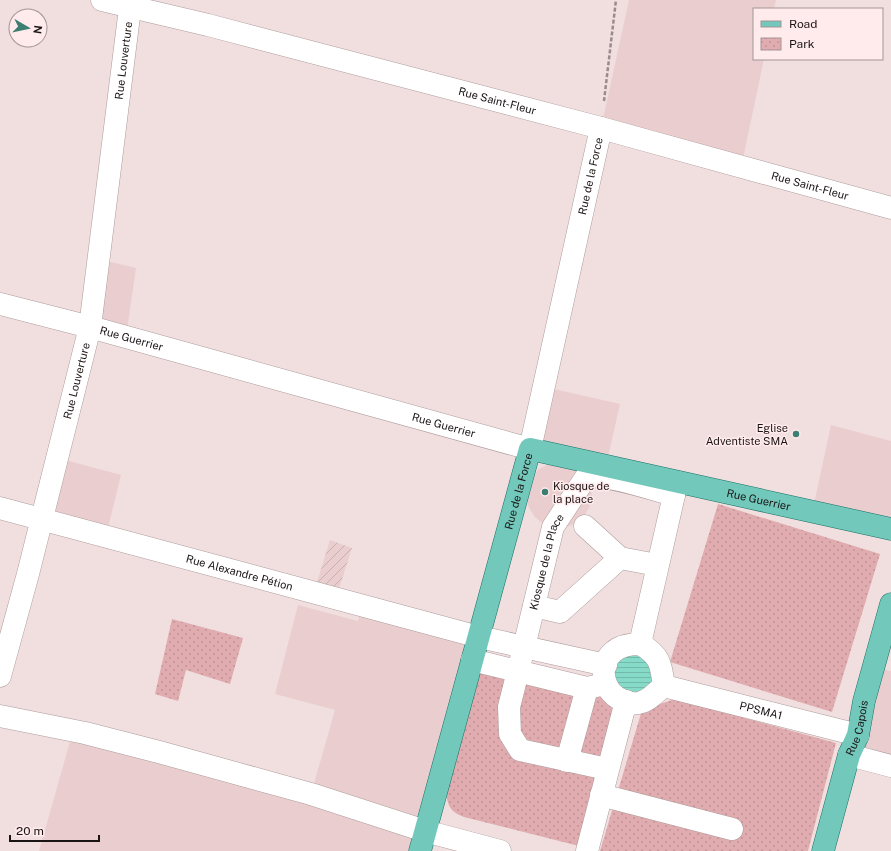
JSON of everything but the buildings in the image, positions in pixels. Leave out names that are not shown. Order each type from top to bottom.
[{"type":"main road","name":"Rue Guerrier","points":[[530,449],[675,488],[891,529]]},
{"type":"main road","name":"Rue de la Force","points":[[423,841],[530,449]]},
{"type":"main road","name":"Rue Capois","points":[[823,851],[849,755],[858,735],[864,701],[891,604]]},
{"type":"street","name":"Rue Saint-Fleur","points":[[102,0],[130,8],[208,24],[601,128],[891,208]]},
{"type":"street","name":"Rue Louverture","points":[[0,676],[43,518],[90,327],[130,8]]},
{"type":"street","name":"Rue de la Force","points":[[530,449],[601,128]]},
{"type":"street","name":"Rue Guerrier","points":[[0,304],[90,327],[530,449]]},
{"type":"street","name":"Kiosque de la Place","points":[[607,769],[520,750],[510,734],[510,707],[553,527],[586,477],[592,476],[616,481],[675,488]]},
{"type":"street","points":[[640,644],[675,488]]},
{"type":"street","name":"Rue Alexandre Pétion","points":[[0,508],[43,518],[479,637]]},
{"type":"street","points":[[585,526],[620,558],[657,565]]},
{"type":"street","points":[[534,606],[560,612],[620,558]]},
{"type":"street","points":[[479,637],[524,647],[599,679],[616,698],[633,704],[650,698],[664,686],[660,664],[655,655],[640,644],[621,647],[608,658],[599,679],[567,760]]},
{"type":"street","points":[[472,660],[518,672],[599,679]]},
{"type":"street","name":"PPSMA1","points":[[664,686],[858,735]]},
{"type":"street","points":[[587,851],[607,769],[626,701]]},
{"type":"street","points":[[0,716],[84,733],[311,794],[423,841],[500,851]]},
{"type":"street","points":[[849,755],[891,766]]},
{"type":"street","points":[[601,795],[732,829]]},
{"type":"path","points":[[601,128],[616,0]]},
{"type":"shaded area","points":[[629,0],[776,0],[774,8],[753,8],[753,60],[764,60],[741,168],[601,128]]},
{"type":"shaded area","points":[[98,259],[136,268],[126,337],[90,327]]},
{"type":"shaded area","points":[[545,387],[620,404],[606,466],[530,449]]},
{"type":"shaded area","points":[[831,425],[891,441],[891,529],[812,513]]},
{"type":"shaded area","points":[[58,458],[121,475],[106,536],[43,518]]},
{"type":"shaded area","points":[[549,464],[579,469],[591,487],[592,498],[589,508],[583,517],[575,524],[564,528],[543,524],[535,517],[529,508],[526,498],[532,477],[539,469]]},
{"type":"shaded area","points":[[330,540],[352,548],[336,598],[314,592]]},
{"type":"shaded area","points":[[298,605],[358,621],[362,605],[479,637],[420,851],[39,851],[73,731],[311,794],[335,710],[275,694]]},
{"type":"shaded area","points":[[615,650],[660,656],[651,697],[610,688]]},
{"type":"shaded area","points":[[874,667],[891,671],[891,766],[849,755]]},
{"type":"green space","points":[[718,504],[880,554],[832,712],[670,662]]},
{"type":"green space","points":[[172,619],[243,638],[230,684],[186,670],[178,701],[155,694]]},
{"type":"green space","points":[[484,652],[583,676],[617,703],[579,846],[464,817],[453,811],[449,805],[446,793]]},
{"type":"green space","points":[[675,699],[836,743],[808,851],[600,851],[642,710]]},
{"type":"place","name":"Eglise Adventiste SMA","points":[[796,434]]},
{"type":"place","name":"Kiosque de la place","points":[[545,492]]}]
